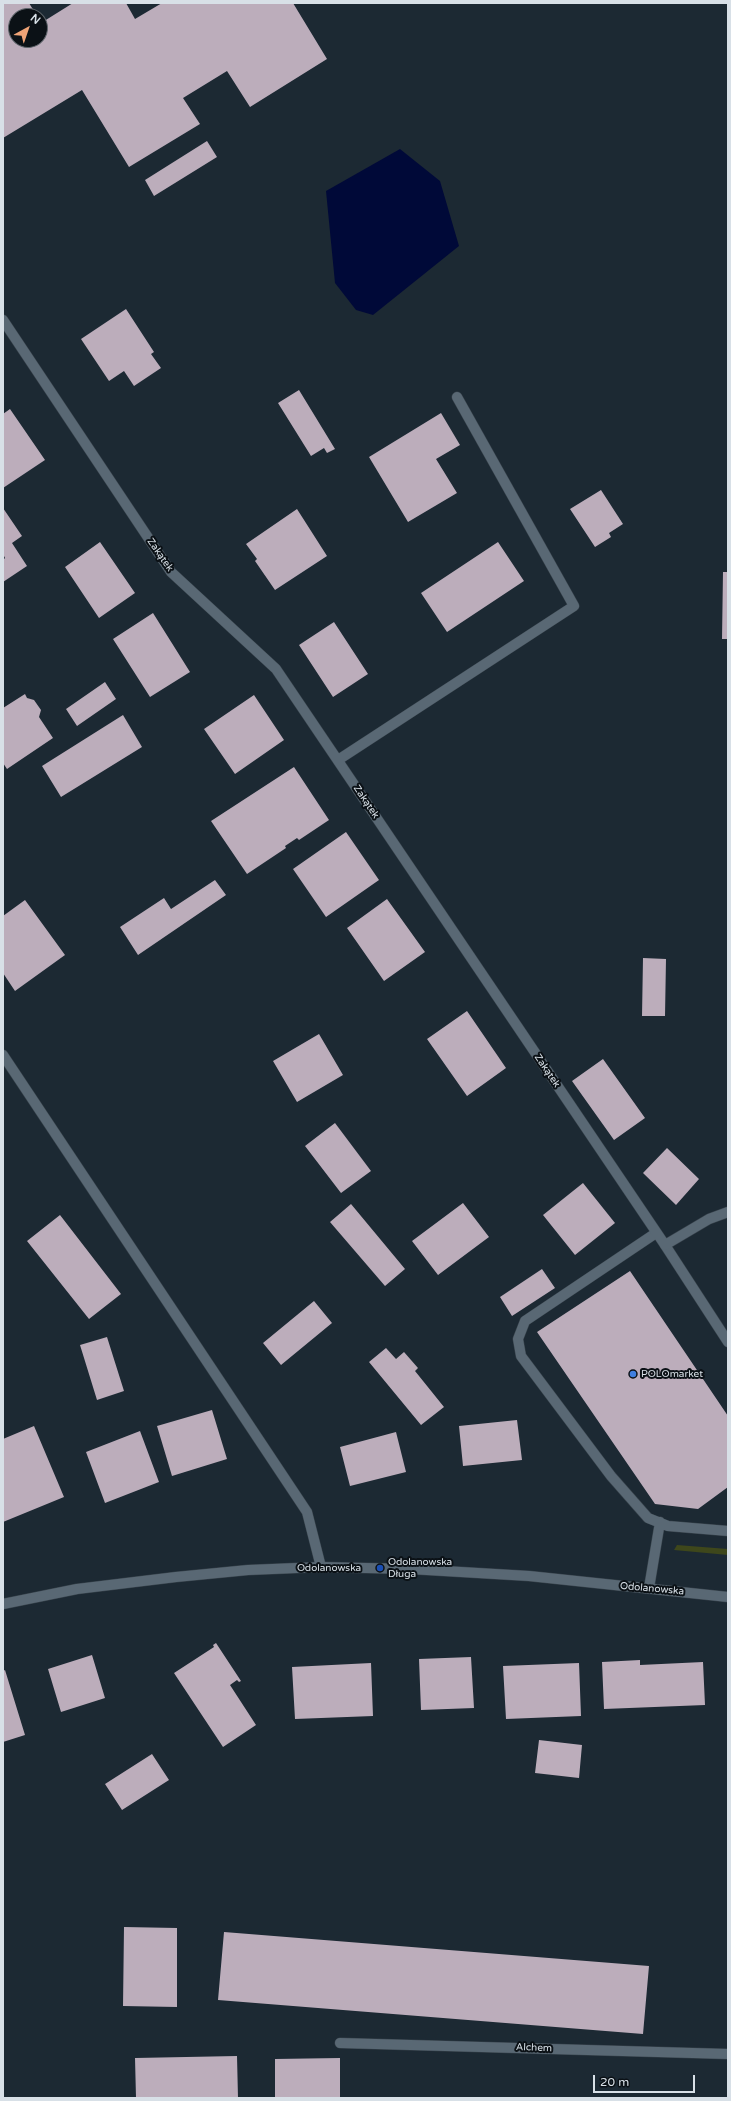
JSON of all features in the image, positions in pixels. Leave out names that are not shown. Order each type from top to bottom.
[{"type":"street","name":"Zakątek","points":[[3,320],[171,572],[276,669],[665,1245],[728,1342]]},
{"type":"street","points":[[338,760],[574,606],[457,397]]},
{"type":"street","points":[[3,1055],[307,1512],[321,1567]]},
{"type":"street","points":[[665,1245],[709,1219],[728,1212]]},
{"type":"street","points":[[656,1233],[525,1321],[518,1339],[521,1356],[556,1405],[611,1476],[648,1518],[668,1526],[728,1530]]},
{"type":"street","points":[[649,1588],[660,1522]]},
{"type":"street","name":"Odolanowska","points":[[3,1604],[77,1589],[176,1577],[248,1570],[321,1567],[529,1576],[728,1596]]},
{"type":"street","name":"Alchem","points":[[340,2043],[728,2054]]},
{"type":"green space","points":[[677,1545],[728,1549],[728,1555],[674,1550]]},
{"type":"shaded area","points":[[400,149],[440,181],[459,246],[373,315],[356,310],[335,283],[326,191]]},
{"type":"building","points":[[3,3],[29,3],[32,8],[8,8],[8,48],[48,48],[48,19],[73,3],[126,3],[135,19],[162,3],[293,3],[327,59],[250,107],[227,71],[183,98],[200,124],[129,167],[82,90],[3,138]]},
{"type":"building","points":[[207,141],[217,157],[154,196],[145,180]]},
{"type":"building","points":[[126,309],[154,352],[151,354],[161,368],[134,386],[124,371],[109,381],[81,339]]},
{"type":"building","points":[[299,390],[335,449],[327,453],[324,448],[311,456],[278,403]]},
{"type":"building","points":[[10,409],[45,460],[3,488],[3,414]]},
{"type":"building","points":[[441,413],[460,445],[436,459],[457,493],[408,522],[369,457]]},
{"type":"building","points":[[601,490],[623,524],[609,533],[611,537],[595,547],[570,509]]},
{"type":"building","points":[[3,508],[22,536],[12,543],[27,566],[3,582],[3,560],[5,558],[3,554]]},
{"type":"building","points":[[297,509],[327,556],[275,590],[255,561],[257,559],[246,544]]},
{"type":"building","points":[[100,542],[135,593],[99,618],[65,567]]},
{"type":"building","points":[[498,542],[524,581],[447,632],[421,593]]},
{"type":"building","points":[[723,572],[728,572],[728,639],[722,639]]},
{"type":"building","points":[[153,613],[190,672],[150,697],[113,639]]},
{"type":"building","points":[[334,622],[368,674],[333,697],[299,645]]},
{"type":"building","points":[[105,682],[116,699],[77,726],[66,709]]},
{"type":"building","points":[[25,694],[27,698],[34,700],[41,710],[39,717],[53,738],[7,769],[3,763],[3,708]]},
{"type":"building","points":[[254,695],[284,740],[235,774],[204,729]]},
{"type":"building","points":[[123,715],[142,747],[61,797],[42,766]]},
{"type":"building","points":[[294,767],[329,820],[299,840],[297,838],[285,846],[286,848],[247,874],[211,821]]},
{"type":"building","points":[[346,832],[379,880],[326,917],[293,869]]},
{"type":"building","points":[[215,880],[226,895],[138,955],[120,927],[164,898],[171,909]]},
{"type":"building","points":[[387,899],[425,952],[384,981],[347,928]]},
{"type":"building","points":[[25,900],[65,955],[15,991],[3,973],[3,916]]},
{"type":"building","points":[[643,958],[666,959],[665,1016],[642,1016]]},
{"type":"building","points":[[467,1011],[506,1068],[467,1096],[427,1039]]},
{"type":"building","points":[[319,1034],[343,1075],[297,1102],[273,1061]]},
{"type":"building","points":[[603,1059],[645,1118],[614,1140],[572,1081]]},
{"type":"building","points":[[335,1123],[371,1171],[341,1193],[305,1146]]},
{"type":"building","points":[[667,1148],[699,1179],[676,1205],[643,1173]]},
{"type":"building","points":[[583,1183],[615,1223],[575,1255],[543,1215]]},
{"type":"building","points":[[463,1203],[489,1237],[438,1275],[412,1241]]},
{"type":"building","points":[[351,1204],[405,1269],[385,1286],[330,1222]]},
{"type":"building","points":[[60,1215],[121,1294],[89,1319],[27,1241]]},
{"type":"building","points":[[542,1269],[555,1288],[512,1316],[500,1297]]},
{"type":"building","name":"POLOmarket","points":[[630,1271],[728,1416],[728,1487],[698,1509],[655,1504],[537,1332]]},
{"type":"building","points":[[314,1301],[332,1323],[281,1365],[263,1343]]},
{"type":"building","points":[[107,1337],[124,1391],[97,1400],[80,1345]]},
{"type":"building","points":[[386,1348],[396,1359],[404,1352],[418,1368],[415,1371],[444,1407],[421,1425],[369,1362]]},
{"type":"building","points":[[212,1410],[227,1459],[172,1476],[157,1426]]},
{"type":"building","points":[[517,1420],[522,1460],[463,1466],[459,1426]]},
{"type":"building","points":[[34,1426],[64,1497],[3,1522],[3,1439]]},
{"type":"building","points":[[140,1431],[159,1482],[105,1503],[86,1452]]},
{"type":"building","points":[[396,1432],[406,1472],[350,1486],[340,1447]]},
{"type":"building","points":[[216,1643],[241,1681],[239,1682],[237,1680],[230,1685],[256,1725],[223,1747],[174,1673],[214,1647],[213,1645]]},
{"type":"building","points":[[92,1655],[105,1698],[61,1712],[48,1669]]},
{"type":"building","points":[[471,1657],[474,1708],[421,1710],[419,1659]]},
{"type":"building","points":[[640,1660],[640,1665],[703,1662],[705,1705],[604,1709],[602,1662]]},
{"type":"building","points":[[371,1663],[373,1716],[295,1719],[292,1667]]},
{"type":"building","points":[[579,1663],[581,1716],[506,1719],[503,1666]]},
{"type":"building","points":[[5,1670],[25,1735],[3,1742],[3,1671]]},
{"type":"building","points":[[539,1740],[582,1745],[579,1778],[535,1773]]},
{"type":"building","points":[[152,1754],[169,1780],[122,1810],[105,1784]]},
{"type":"building","points":[[124,1927],[177,1928],[177,2007],[123,2006]]},
{"type":"building","points":[[224,1932],[649,1966],[643,2034],[218,2000]]},
{"type":"building","points":[[237,2056],[238,2098],[136,2098],[135,2058]]},
{"type":"building","points":[[340,2058],[340,2098],[275,2098],[275,2059]]},
{"type":"place","name":"POLOmarket","points":[[633,1374]]},
{"type":"place","name":"Odolanowska Długa","points":[[380,1568]]}]
